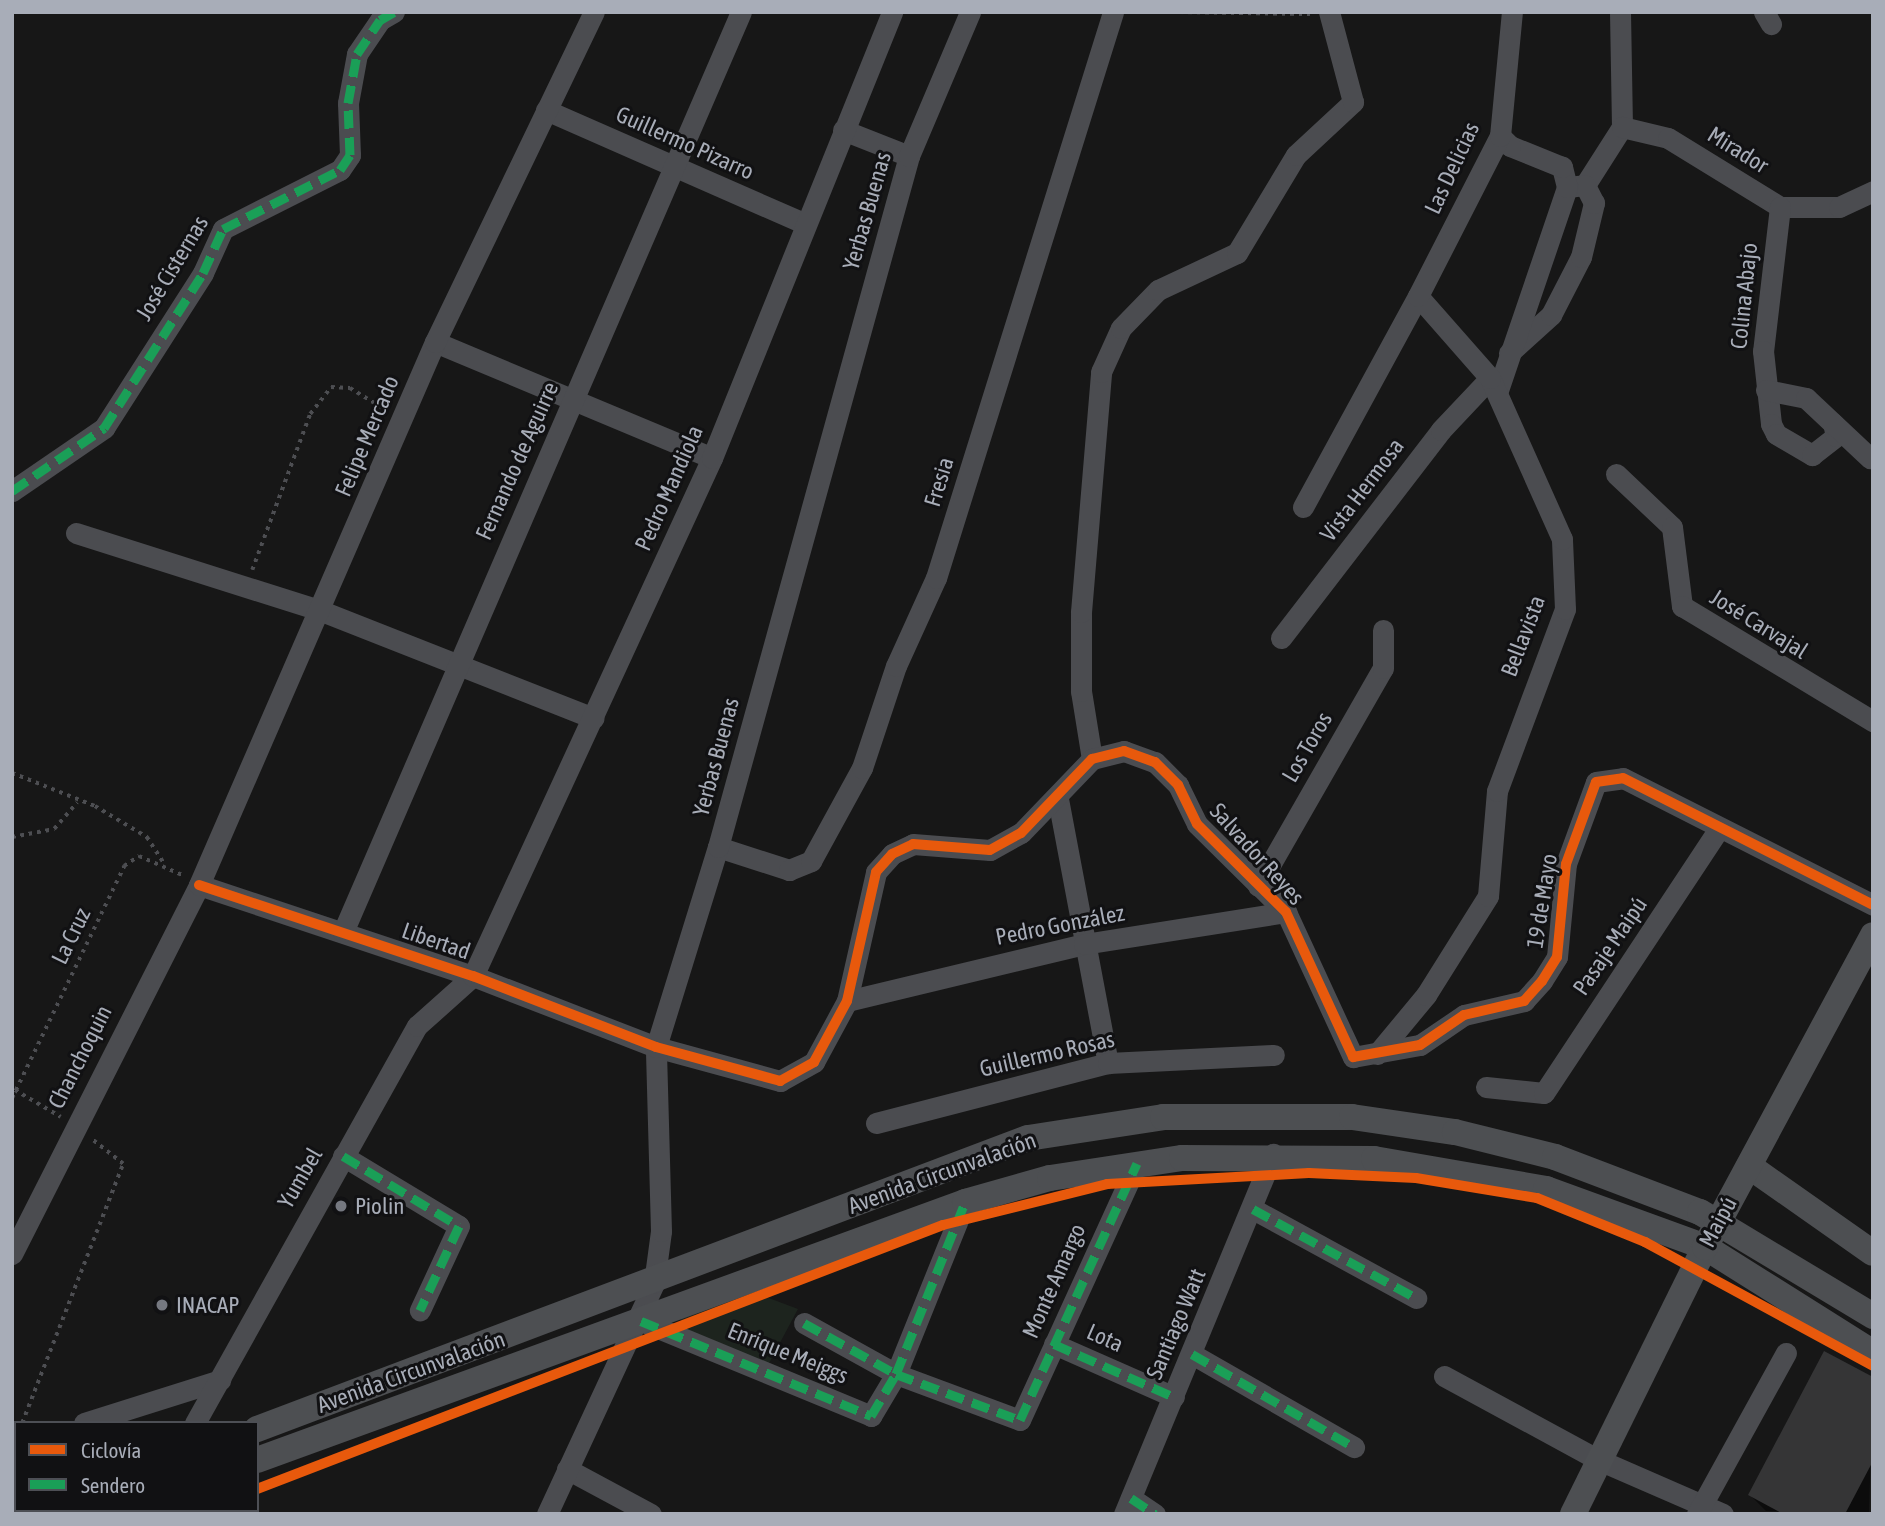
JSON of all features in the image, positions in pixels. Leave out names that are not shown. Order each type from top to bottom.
[{"type":"main road","name":"Maipú","points":[[1573,1514],[1705,1247],[1873,936]]},
{"type":"main road","points":[[1273,1154],[1299,1114]]},
{"type":"main road","name":"Avenida Circunvalación","points":[[259,1428],[654,1283],[1028,1138],[1163,1117],[1299,1114],[1405,1124],[1506,1143],[1604,1173],[1718,1222],[1873,1316]]},
{"type":"main road","name":"Avenida Circunvalación","points":[[259,1459],[965,1202],[1137,1163],[1273,1154],[1374,1158],[1504,1179],[1629,1215],[1705,1247],[1873,1353]]},
{"type":"main road","points":[[1748,1166],[1873,1254]]},
{"type":"street","name":"José Cisternas","points":[[12,491],[104,428],[203,273],[223,229],[340,170],[350,155],[348,103],[357,54],[380,20],[394,12]]},
{"type":"street","name":"Felipe Mercado","points":[[199,885],[435,341],[594,12]]},
{"type":"street","name":"Fernando de Aguirre","points":[[343,932],[741,12]]},
{"type":"street","name":"Pedro Mandiola","points":[[473,976],[712,458],[803,223],[892,12]]},
{"type":"street","name":"Yerbas Buenas","points":[[547,1514],[619,1350],[640,1321],[654,1283],[661,1231],[656,1047],[718,847],[909,156],[970,12]]},
{"type":"street","name":"Fresia","points":[[718,847],[789,870],[811,860],[862,768],[896,666],[936,578],[1114,12]]},
{"type":"street","name":"Las Delicias","points":[[1303,507],[1418,296],[1500,136],[1512,12]]},
{"type":"street","points":[[1418,296],[1494,386],[1582,180],[1622,127],[1620,12]]},
{"type":"street","points":[[656,1047],[780,1081],[814,1062],[847,1001],[877,872],[892,854],[913,844],[990,850],[1021,833],[1058,799],[1092,759],[1081,691],[1081,612],[1101,372],[1121,328],[1158,290],[1237,253],[1296,155],[1353,103],[1330,13]]},
{"type":"street","name":"Guillermo Pizarro","points":[[546,110],[803,223]]},
{"type":"street","name":"Mirador","points":[[1622,127],[1668,138],[1780,207]]},
{"type":"street","points":[[843,130],[909,156]]},
{"type":"street","points":[[1500,136],[1510,146],[1562,167],[1582,180],[1594,203],[1581,257],[1551,314],[1506,356]]},
{"type":"street","points":[[1780,207],[1839,207],[1873,191]]},
{"type":"street","name":"Colina Abajo","points":[[1780,207],[1763,351],[1766,390],[1776,434],[1812,455],[1836,436],[1833,423]]},
{"type":"street","points":[[435,341],[712,458]]},
{"type":"street","name":"Vista Hermosa","points":[[1281,638],[1441,430],[1494,386]]},
{"type":"street","name":"Bellavista","points":[[1377,1054],[1426,995],[1488,896],[1497,791],[1565,609],[1562,539],[1494,386]]},
{"type":"street","points":[[1766,390],[1797,392],[1870,458]]},
{"type":"street","name":"José Carvajal","points":[[1616,474],[1672,527],[1682,606],[1766,663],[1873,721]]},
{"type":"street","points":[[76,533],[244,591],[319,610],[458,662],[593,718]]},
{"type":"street","name":"Los Toros","points":[[1258,886],[1383,668],[1383,630]]},
{"type":"street","name":"Salvador Reyes","points":[[1092,759],[1124,751],[1155,762],[1178,785],[1198,824],[1286,912],[1348,1052],[1362,1059],[1377,1054]]},
{"type":"street","name":"19 de Mayo","points":[[1377,1054],[1420,1045],[1464,1015],[1524,1001],[1542,981],[1556,957],[1566,864],[1596,782],[1623,778],[1873,905]]},
{"type":"street","points":[[1058,799],[1108,1063]]},
{"type":"street","name":"Pasaje Maipú","points":[[1486,1087],[1544,1093],[1719,829]]},
{"type":"street","name":"Libertad","points":[[199,885],[473,976],[656,1047]]},
{"type":"street","name":"Chanchoquin","points":[[12,1254],[74,1125],[199,885]]},
{"type":"street","name":"Pedro González","points":[[847,1001],[1084,944],[1286,912]]},
{"type":"street","name":"Yumbel","points":[[196,1421],[417,1026],[473,976]]},
{"type":"street","name":"Guillermo Rosas","points":[[877,1123],[1108,1063],[1274,1055]]},
{"type":"street","name":"Santiago Watt","points":[[1127,1506],[1253,1209],[1273,1154]]},
{"type":"street","points":[[343,1156],[459,1226],[421,1310]]},
{"type":"street","name":"Monte Amargo","points":[[1020,1420],[1137,1163]]},
{"type":"street","points":[[895,1374],[965,1202]]},
{"type":"street","points":[[1253,1209],[1416,1298]]},
{"type":"street","name":"Enrique Meiggs","points":[[640,1321],[871,1416],[895,1374]]},
{"type":"street","name":"Enrique Meiggs","points":[[804,1323],[895,1374],[1020,1420]]},
{"type":"street","name":"Lota","points":[[1054,1344],[1174,1397]]},
{"type":"street","points":[[1700,1508],[1786,1353]]},
{"type":"street","points":[[1192,1354],[1354,1447]]},
{"type":"street","points":[[1444,1376],[1600,1460],[1700,1508],[1723,1514]]},
{"type":"street","points":[[90,1421],[220,1380]]},
{"type":"street","points":[[567,1469],[651,1514]]},
{"type":"street","points":[[1127,1506],[1155,1514]]},
{"type":"path","points":[[1180,12],[1330,13]]},
{"type":"path","points":[[244,591],[310,414],[331,387],[349,388],[402,420]]},
{"type":"path","points":[[12,773],[77,803],[95,806],[147,837],[164,863]]},
{"type":"path","points":[[12,837],[54,829],[77,803]]},
{"type":"path","points":[[15,1090],[74,1125],[123,1164],[23,1421]]},
{"type":"shaded area","points":[[747,1290],[798,1309],[767,1367],[681,1331],[681,1315]]},
{"type":"building","points":[[1824,1351],[1873,1377],[1873,1461],[1845,1514],[1783,1514],[1748,1495]]},
{"type":"marked path","points":[[12,491],[104,428],[203,273],[223,229],[340,170],[350,155],[348,103],[357,54],[380,20],[394,12]]},
{"type":"marked path","points":[[343,1156],[459,1226],[420,1310]]},
{"type":"marked path","points":[[804,1323],[896,1374],[1020,1420],[1137,1163]]},
{"type":"marked path","points":[[641,1321],[871,1416],[896,1374],[965,1202]]},
{"type":"marked path","points":[[1253,1209],[1416,1298]]},
{"type":"marked path","points":[[1054,1344],[1174,1397]]},
{"type":"marked path","points":[[1192,1354],[1354,1447]]},
{"type":"marked path","points":[[1131,1498],[1155,1514]]},
{"type":"cycle path","points":[[199,885],[473,976],[656,1047],[780,1081],[814,1062],[847,1001],[876,872],[892,854],[913,844],[990,850],[1021,833],[1092,759],[1124,751],[1155,762],[1178,785],[1197,824],[1286,912],[1353,1057],[1420,1045],[1464,1015],[1524,1001],[1542,981],[1557,957],[1566,864],[1596,782],[1623,778],[1873,905]]},
{"type":"cycle path","points":[[259,1488],[943,1225],[1107,1184],[1309,1173],[1416,1178],[1537,1198],[1645,1242],[1873,1366]]},
{"type":"place","name":"Piolin","points":[[341,1206]]},
{"type":"place","name":"INACAP","points":[[162,1305]]}]
